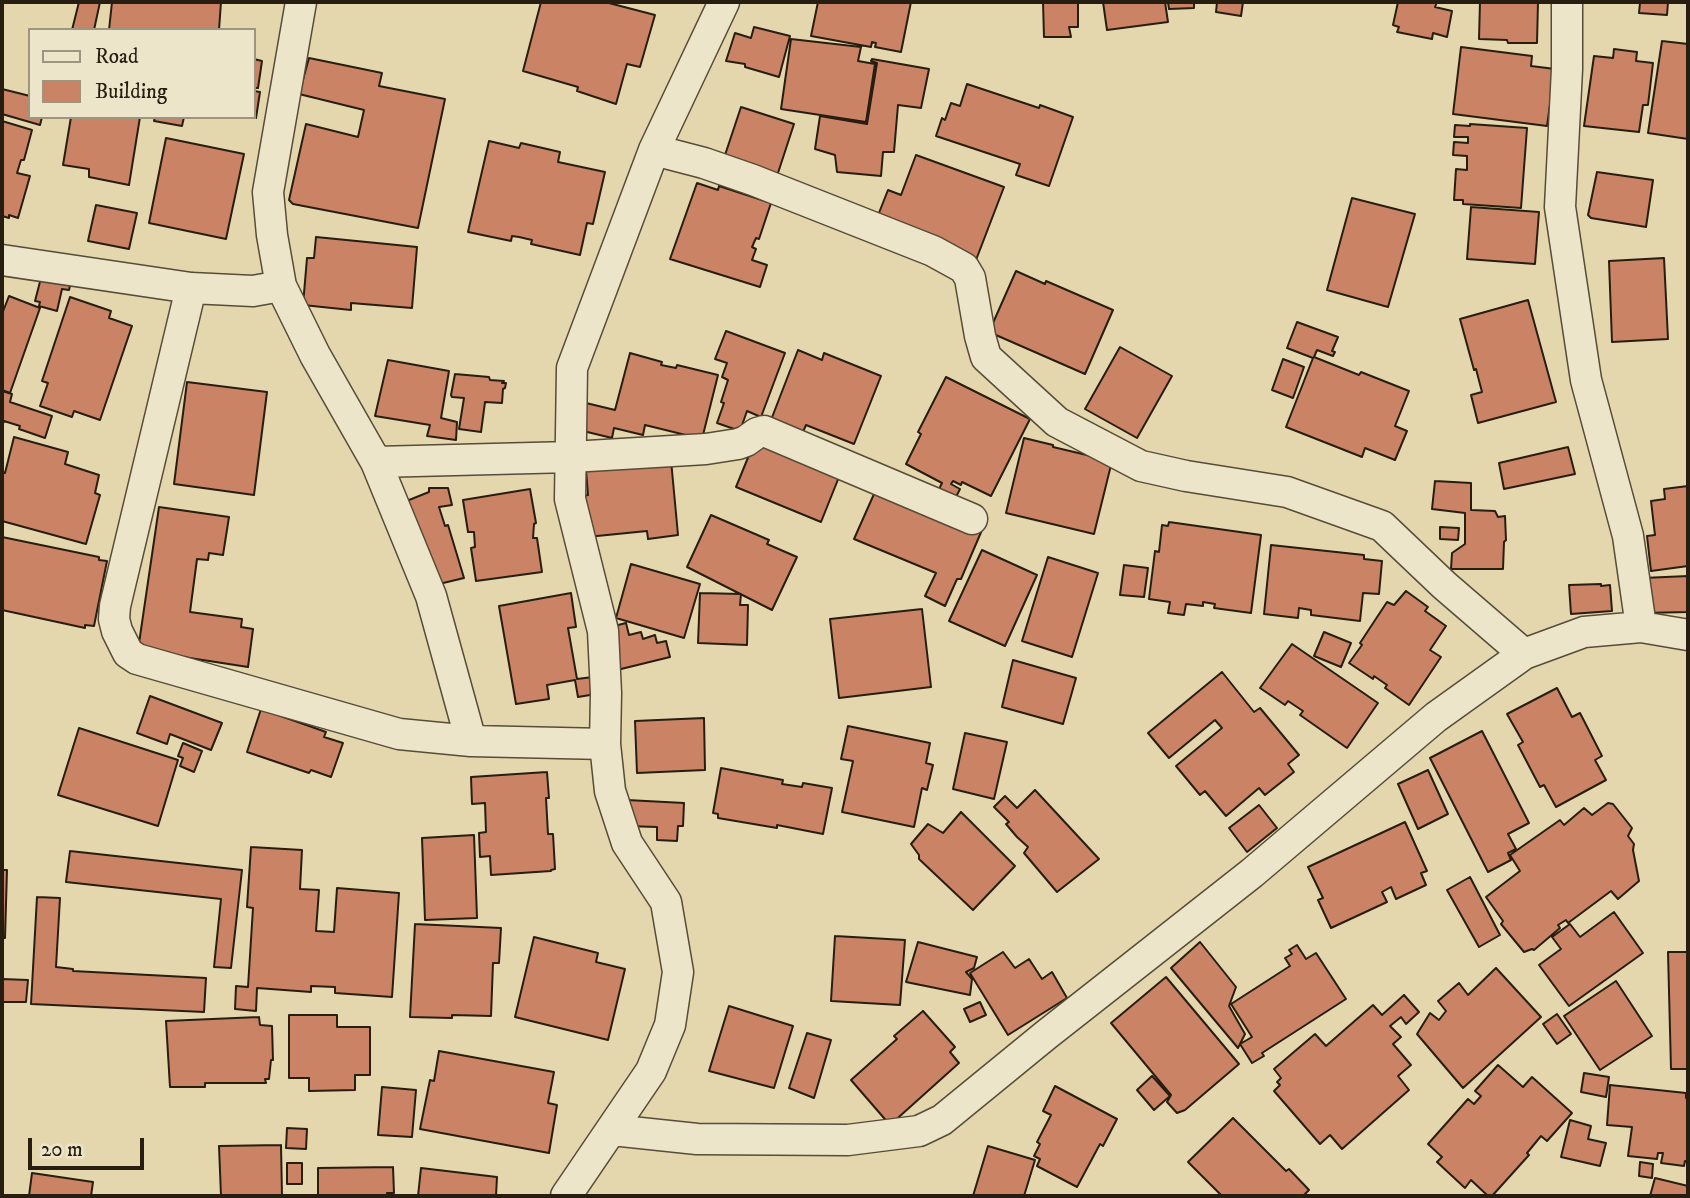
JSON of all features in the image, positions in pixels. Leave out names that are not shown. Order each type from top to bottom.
[{"type":"street","points":[[301,2],[268,192],[281,286],[315,355],[376,462],[431,596],[471,741]]},
{"type":"street","points":[[566,1196],[651,1071],[670,1025],[678,972],[666,902],[627,844],[610,792],[605,744],[603,631],[570,499],[572,368],[654,150],[724,2]]},
{"type":"street","points":[[1567,2],[1567,69],[1560,206],[1586,380],[1628,536],[1641,627]]},
{"type":"street","points":[[654,150],[753,180],[933,251],[964,268],[970,278],[986,356],[1057,422],[1141,467],[1186,477],[1287,492],[1382,526],[1444,585],[1524,654]]},
{"type":"street","points":[[2,260],[191,288],[253,291],[281,286]]},
{"type":"street","points":[[191,288],[115,606],[117,631],[128,653],[137,659],[399,734],[471,741],[605,744]]},
{"type":"street","points":[[376,462],[570,457],[719,448],[746,441],[764,431],[972,519]]},
{"type":"street","points":[[612,1130],[697,1139],[848,1140],[919,1130],[942,1120],[1252,873],[1436,717],[1524,654],[1584,632],[1641,627],[1688,635]]},
{"type":"building","points":[[79,2],[100,2],[94,28],[72,28]]},
{"type":"building","points":[[112,2],[221,2],[219,28],[109,28]]},
{"type":"building","points":[[541,2],[605,2],[655,15],[640,67],[627,64],[616,104],[577,91],[578,87],[523,71]]},
{"type":"building","points":[[818,2],[911,2],[901,52],[875,47],[876,43],[872,42],[871,47],[811,36]]},
{"type":"building","points":[[1043,2],[1078,2],[1078,27],[1069,27],[1071,37],[1044,37]]},
{"type":"building","points":[[1103,2],[1165,2],[1168,22],[1107,30]]},
{"type":"building","points":[[1168,2],[1194,2],[1194,8],[1169,9]]},
{"type":"building","points":[[1217,2],[1243,2],[1241,16],[1216,12]]},
{"type":"building","points":[[1398,2],[1437,2],[1435,7],[1452,11],[1447,37],[1433,33],[1432,39],[1397,32],[1399,27],[1393,25]]},
{"type":"building","points":[[1480,2],[1538,2],[1537,43],[1479,39]]},
{"type":"building","points":[[1624,2],[1668,2],[1667,15],[1639,13],[1640,3]]},
{"type":"building","points":[[754,27],[790,36],[779,77],[745,67],[745,64],[726,61],[735,33],[751,38]]},
{"type":"building","points":[[791,39],[861,47],[858,61],[875,64],[866,122],[781,109]]},
{"type":"building","points":[[1662,41],[1688,44],[1688,139],[1648,133]]},
{"type":"building","points":[[1461,47],[1532,56],[1531,66],[1555,69],[1547,126],[1453,114]]},
{"type":"building","points":[[1614,49],[1637,52],[1636,61],[1653,63],[1648,105],[1643,105],[1639,132],[1584,126],[1594,56],[1613,58]]},
{"type":"building","points":[[309,58],[382,73],[379,86],[445,99],[418,228],[293,204],[289,200],[306,124],[358,137],[364,110],[299,94]]},
{"type":"building","points":[[872,59],[929,69],[921,108],[898,105],[894,152],[883,152],[881,176],[837,172],[835,155],[815,149],[820,116],[867,124],[877,63],[871,61]]},
{"type":"building","points":[[256,60],[262,61],[256,88]]},
{"type":"building","points":[[967,84],[1073,117],[1049,186],[1016,175],[1020,164],[936,136],[951,103],[960,106]]},
{"type":"building","points":[[2,89],[28,96],[28,119],[42,119],[40,125],[2,114]]},
{"type":"building","points":[[256,91],[260,92],[256,118]]},
{"type":"building","points":[[741,107],[794,124],[777,176],[724,158]]},
{"type":"building","points":[[71,119],[140,119],[129,185],[89,177],[89,169],[63,165]]},
{"type":"building","points":[[154,119],[184,119],[182,126]]},
{"type":"building","points":[[2,121],[32,130],[24,160],[21,160],[17,173],[30,176],[18,218],[2,216]]},
{"type":"building","points":[[1455,125],[1527,128],[1521,208],[1463,204],[1463,200],[1454,200],[1456,169],[1467,170],[1467,156],[1453,155],[1454,142],[1468,143],[1468,137],[1454,137]]},
{"type":"building","points":[[166,138],[244,154],[226,239],[149,223]]},
{"type":"building","points":[[489,141],[519,148],[521,143],[560,152],[558,162],[605,172],[593,224],[587,223],[580,255],[531,244],[532,240],[519,237],[512,236],[511,241],[468,232]]},
{"type":"building","points":[[916,155],[1004,187],[976,260],[875,223],[888,190],[901,195]]},
{"type":"building","points":[[1597,172],[1653,180],[1646,227],[1591,218],[1588,215]]},
{"type":"building","points":[[697,183],[718,190],[719,186],[771,203],[759,239],[756,238],[752,247],[756,249],[752,260],[767,265],[760,287],[670,259]]},
{"type":"building","points":[[1352,198],[1415,214],[1388,307],[1327,290]]},
{"type":"building","points":[[96,205],[137,213],[129,249],[88,241]]},
{"type":"building","points":[[1471,207],[1539,212],[1535,264],[1467,259]]},
{"type":"building","points":[[316,237],[417,247],[412,308],[351,303],[351,310],[303,305],[307,258],[314,258]]},
{"type":"building","points":[[1664,258],[1668,339],[1612,342],[1609,261]]},
{"type":"building","points":[[1016,271],[1113,310],[1085,374],[989,332]]},
{"type":"building","points":[[42,274],[71,282],[69,290],[62,289],[57,311],[39,306],[40,302],[35,301]]},
{"type":"building","points":[[9,296],[40,308],[10,393],[2,390],[2,314]]},
{"type":"building","points":[[70,297],[111,311],[109,318],[132,326],[100,420],[74,411],[72,417],[40,406],[48,383],[42,381]]},
{"type":"building","points":[[1528,300],[1556,402],[1478,423],[1471,395],[1482,392],[1460,319]]},
{"type":"building","points":[[1297,322],[1338,337],[1332,351],[1335,352],[1333,356],[1317,350],[1314,357],[1409,391],[1395,426],[1407,431],[1395,460],[1365,448],[1362,457],[1286,427],[1313,358],[1287,348]]},
{"type":"building","points":[[726,331],[785,353],[761,417],[747,411],[740,431],[717,423],[728,380],[722,377],[727,363],[715,359]]},
{"type":"building","points":[[1120,347],[1172,376],[1137,438],[1085,409]]},
{"type":"building","points":[[798,350],[822,360],[824,353],[881,376],[854,444],[806,425],[803,432],[771,420]]},
{"type":"building","points":[[630,353],[662,362],[661,365],[676,368],[677,365],[718,375],[702,439],[645,425],[643,435],[614,428],[612,438],[579,430],[586,403],[615,410]]},
{"type":"building","points":[[1283,359],[1304,367],[1293,398],[1272,390]]},
{"type":"building","points":[[388,360],[449,371],[441,418],[457,422],[456,440],[427,436],[430,425],[375,416]]},
{"type":"building","points":[[455,374],[489,377],[490,380],[506,383],[502,403],[485,402],[481,432],[459,429],[464,398],[451,395]]},
{"type":"building","points":[[946,377],[1030,419],[991,496],[962,482],[961,485],[953,481],[951,484],[960,489],[955,499],[937,493],[942,483],[906,464],[921,434],[918,432]]},
{"type":"building","points":[[187,382],[267,392],[254,495],[174,484]]},
{"type":"building","points":[[2,391],[12,394],[10,402],[52,416],[45,438],[4,421],[2,426]]},
{"type":"building","points":[[14,437],[68,452],[65,464],[99,475],[95,493],[100,495],[86,544],[2,521],[2,472],[5,473]]},
{"type":"building","points":[[756,438],[841,472],[821,522],[736,487]]},
{"type":"building","points":[[1024,438],[1112,461],[1094,534],[1006,513]]},
{"type":"building","points":[[1568,447],[1575,474],[1504,489],[1499,463]]},
{"type":"building","points":[[671,460],[678,535],[648,539],[647,531],[587,537],[583,496],[588,495],[586,470]]},
{"type":"building","points":[[1435,481],[1471,483],[1471,510],[1495,511],[1498,517],[1505,516],[1503,569],[1451,569],[1452,553],[1465,544],[1465,513],[1432,509]]},
{"type":"building","points":[[878,485],[982,530],[961,579],[957,579],[945,606],[925,596],[936,573],[854,539]]},
{"type":"building","points":[[1688,486],[1688,566],[1651,571],[1647,536],[1655,535],[1651,501],[1665,499],[1664,489]]},
{"type":"building","points":[[429,488],[448,488],[452,505],[439,507],[445,526],[448,525],[464,578],[439,584],[404,502],[429,492]]},
{"type":"building","points":[[530,489],[536,523],[533,538],[537,538],[542,572],[476,581],[471,548],[475,547],[474,532],[468,532],[463,500]]},
{"type":"building","points":[[159,507],[229,517],[223,555],[209,553],[208,560],[197,559],[190,612],[242,619],[241,627],[253,629],[248,667],[138,650]]},
{"type":"building","points":[[711,515],[769,540],[767,544],[797,557],[772,610],[687,567]]},
{"type":"building","points":[[1169,522],[1261,535],[1251,613],[1214,608],[1215,604],[1203,602],[1203,606],[1186,604],[1184,615],[1168,613],[1170,602],[1149,599],[1155,551],[1159,552],[1162,525],[1168,526]]},
{"type":"building","points":[[1440,527],[1459,528],[1458,540],[1440,539]]},
{"type":"building","points":[[2,537],[99,557],[99,560],[107,561],[94,626],[85,625],[85,628],[2,610]]},
{"type":"building","points":[[1271,545],[1364,555],[1364,559],[1382,561],[1379,594],[1363,593],[1360,621],[1311,615],[1311,610],[1299,608],[1298,618],[1264,614]]},
{"type":"building","points":[[982,550],[1037,575],[1005,646],[949,621]]},
{"type":"building","points":[[1048,557],[1098,573],[1072,657],[1022,641]]},
{"type":"building","points":[[631,564],[700,584],[684,638],[616,618]]},
{"type":"building","points":[[1124,565],[1148,568],[1144,597],[1120,595]]},
{"type":"building","points":[[1688,576],[1688,612],[1644,613],[1643,578]]},
{"type":"building","points":[[1569,585],[1610,585],[1612,611],[1571,614]]},
{"type":"building","points":[[1406,591],[1428,607],[1425,611],[1446,626],[1430,650],[1441,657],[1409,705],[1385,688],[1387,685],[1349,663],[1387,602],[1394,605]]},
{"type":"building","points":[[571,593],[576,627],[568,628],[577,679],[593,677],[596,694],[578,697],[575,680],[547,685],[549,699],[516,704],[499,606]]},
{"type":"building","points":[[700,593],[741,594],[740,605],[748,605],[747,645],[698,643]]},
{"type":"building","points":[[922,609],[931,687],[839,698],[830,619]]},
{"type":"building","points":[[626,623],[629,635],[641,632],[643,639],[655,635],[657,643],[666,641],[670,657],[617,670],[606,628]]},
{"type":"building","points":[[1324,632],[1351,643],[1341,667],[1314,656]]},
{"type":"building","points":[[1292,644],[1378,703],[1347,748],[1300,715],[1303,711],[1288,701],[1285,705],[1260,688]]},
{"type":"building","points":[[1013,660],[1076,678],[1063,724],[1002,707]]},
{"type":"building","points":[[1222,672],[1254,712],[1260,708],[1299,755],[1288,764],[1294,772],[1265,795],[1259,788],[1226,816],[1205,791],[1200,795],[1176,766],[1222,728],[1215,720],[1169,758],[1148,733]]},
{"type":"building","points":[[1557,688],[1572,717],[1580,713],[1602,756],[1595,760],[1606,780],[1556,807],[1544,785],[1540,787],[1518,745],[1523,742],[1507,714]]},
{"type":"building","points":[[150,696],[222,723],[211,750],[170,734],[167,744],[137,733]]},
{"type":"building","points":[[261,709],[326,732],[324,737],[343,743],[331,777],[311,770],[309,773],[247,752]]},
{"type":"building","points":[[704,718],[705,770],[637,773],[635,721]]},
{"type":"building","points":[[848,726],[930,743],[926,763],[933,765],[927,790],[922,788],[914,827],[842,812],[853,761],[841,759]]},
{"type":"building","points":[[79,728],[178,760],[158,826],[58,795]]},
{"type":"building","points":[[1482,731],[1529,823],[1508,834],[1516,849],[1508,853],[1511,860],[1488,872],[1430,758]]},
{"type":"building","points":[[965,733],[1007,742],[994,799],[953,789]]},
{"type":"building","points":[[183,743],[202,751],[194,772],[180,766],[183,758],[178,756]]},
{"type":"building","points":[[721,768],[783,780],[782,784],[802,787],[803,783],[832,788],[823,834],[718,818],[718,814],[713,813]]},
{"type":"building","points":[[1428,770],[1448,814],[1418,829],[1398,784]]},
{"type":"building","points":[[547,772],[548,834],[553,834],[555,869],[491,875],[490,856],[480,857],[479,833],[486,832],[485,803],[472,804],[471,777]]},
{"type":"building","points":[[1035,790],[1099,859],[1057,892],[1024,853],[1028,847],[994,807],[1005,796],[1017,808]]},
{"type":"building","points":[[627,800],[684,803],[683,826],[678,826],[677,841],[657,840],[657,827],[626,826]]},
{"type":"building","points":[[1608,803],[1613,804],[1632,828],[1628,836],[1634,844],[1639,881],[1618,899],[1611,891],[1568,923],[1566,920],[1558,925],[1560,928],[1534,950],[1524,952],[1501,924],[1503,921],[1486,897],[1520,871],[1510,855],[1560,820],[1564,825],[1584,808],[1592,815]]},
{"type":"building","points":[[1259,805],[1277,828],[1247,852],[1229,828]]},
{"type":"building","points":[[961,812],[1015,866],[973,910],[919,859],[911,844],[928,824],[943,833]]},
{"type":"building","points":[[1405,822],[1427,871],[1421,873],[1426,885],[1396,899],[1391,887],[1382,892],[1387,902],[1331,928],[1318,900],[1323,898],[1308,867]]},
{"type":"building","points":[[474,835],[477,918],[425,920],[422,838]]},
{"type":"building","points":[[251,847],[302,850],[300,889],[319,890],[316,931],[334,932],[337,888],[399,893],[392,997],[335,993],[335,987],[311,986],[311,992],[257,988],[256,1011],[235,1009],[236,986],[248,987],[253,908],[247,907]]},
{"type":"building","points":[[70,851],[242,870],[231,968],[214,967],[221,899],[66,882]]},
{"type":"building","points":[[2,870],[7,870],[5,938],[2,938]]},
{"type":"building","points":[[1470,877],[1500,935],[1479,947],[1447,890]]},
{"type":"building","points":[[37,897],[60,898],[56,967],[73,971],[206,978],[204,1012],[31,1004]]},
{"type":"building","points":[[1614,912],[1643,953],[1569,1006],[1539,965],[1561,949],[1552,937],[1570,924],[1580,937]]},
{"type":"building","points":[[415,924],[501,928],[499,963],[493,963],[491,1016],[410,1017]]},
{"type":"building","points":[[835,936],[905,940],[900,1005],[831,1001]]},
{"type":"building","points":[[534,937],[598,953],[596,962],[625,969],[608,1040],[515,1017]]},
{"type":"building","points":[[918,942],[977,957],[974,968],[966,972],[972,979],[970,995],[906,982]]},
{"type":"building","points":[[1200,942],[1236,987],[1229,1006],[1245,1034],[1238,1048],[1171,968]]},
{"type":"building","points":[[1297,945],[1306,959],[1316,953],[1346,999],[1262,1053],[1264,1056],[1252,1063],[1240,1044],[1252,1037],[1231,1004],[1290,966],[1285,958],[1292,954],[1289,950]]},
{"type":"building","points":[[1003,952],[1015,968],[1029,959],[1042,979],[1052,972],[1067,998],[1008,1035],[970,973]]},
{"type":"building","points":[[1668,952],[1688,952],[1688,1069],[1671,1069]]},
{"type":"building","points":[[1496,968],[1541,1017],[1463,1088],[1417,1034],[1430,1013],[1439,1020],[1446,1011],[1438,1001],[1459,983],[1468,995]]},
{"type":"building","points":[[1166,977],[1239,1064],[1185,1110],[1177,1113],[1167,1102],[1171,1095],[1111,1023]]},
{"type":"building","points":[[2,979],[28,980],[26,1002],[2,1002]]},
{"type":"building","points":[[1616,981],[1652,1036],[1600,1070],[1564,1016]]},
{"type":"building","points":[[1404,995],[1419,1012],[1406,1024],[1401,1017],[1390,1026],[1401,1037],[1393,1044],[1411,1065],[1398,1076],[1409,1090],[1342,1149],[1330,1135],[1320,1144],[1274,1091],[1280,1085],[1277,1082],[1281,1078],[1274,1069],[1315,1034],[1326,1046],[1373,1005],[1382,1015]]},
{"type":"building","points":[[980,1002],[986,1015],[970,1022],[964,1009]]},
{"type":"building","points":[[729,1006],[793,1026],[774,1088],[709,1071]]},
{"type":"building","points":[[923,1011],[955,1047],[950,1052],[959,1063],[890,1125],[851,1080],[897,1039],[894,1036]]},
{"type":"building","points":[[1557,1014],[1571,1034],[1557,1044],[1543,1024]]},
{"type":"building","points":[[289,1015],[337,1015],[337,1027],[370,1027],[370,1075],[355,1075],[355,1090],[309,1091],[309,1078],[289,1078]]},
{"type":"building","points":[[259,1017],[260,1025],[272,1026],[273,1060],[269,1079],[265,1079],[266,1083],[205,1083],[205,1087],[170,1087],[166,1021]]},
{"type":"building","points":[[807,1033],[831,1040],[814,1098],[789,1088]]},
{"type":"building","points":[[439,1051],[554,1072],[548,1103],[557,1105],[549,1153],[420,1129],[430,1080],[434,1081]]},
{"type":"building","points":[[1498,1065],[1523,1087],[1532,1077],[1572,1113],[1547,1141],[1541,1136],[1527,1153],[1529,1155],[1492,1196],[1488,1196],[1471,1180],[1465,1188],[1437,1162],[1442,1157],[1428,1144],[1468,1099],[1474,1104],[1481,1096],[1475,1091]]},
{"type":"building","points":[[1584,1073],[1609,1077],[1606,1097],[1581,1092]]},
{"type":"building","points":[[1152,1076],[1170,1096],[1154,1110],[1137,1090]]},
{"type":"building","points":[[1610,1085],[1686,1093],[1688,1162],[1685,1161],[1684,1166],[1661,1163],[1663,1153],[1658,1153],[1657,1159],[1628,1156],[1632,1127],[1607,1125]]},
{"type":"building","points":[[1055,1086],[1117,1119],[1077,1187],[1037,1166],[1040,1159],[1034,1156],[1040,1144],[1037,1142],[1051,1115],[1043,1111]]},
{"type":"building","points":[[382,1087],[416,1090],[412,1137],[378,1135]]},
{"type":"building","points":[[1233,1118],[1309,1190],[1303,1196],[1222,1196],[1188,1162]]},
{"type":"building","points":[[1570,1120],[1591,1126],[1588,1139],[1606,1143],[1600,1166],[1561,1157]]},
{"type":"building","points":[[287,1128],[307,1129],[306,1149],[286,1148]]},
{"type":"building","points":[[281,1145],[282,1196],[221,1196],[219,1146]]},
{"type":"building","points":[[988,1146],[1035,1160],[1024,1196],[973,1196]]},
{"type":"building","points":[[1640,1162],[1653,1164],[1652,1178],[1639,1176]]},
{"type":"building","points":[[287,1163],[302,1163],[302,1184],[287,1184]]},
{"type":"building","points":[[393,1167],[394,1193],[387,1193],[387,1196],[318,1196],[318,1168]]},
{"type":"building","points":[[421,1168],[497,1177],[496,1196],[418,1196]]},
{"type":"building","points":[[32,1173],[93,1182],[91,1196],[29,1196]]},
{"type":"building","points":[[1655,1178],[1688,1186],[1688,1196],[1650,1196]]}]
